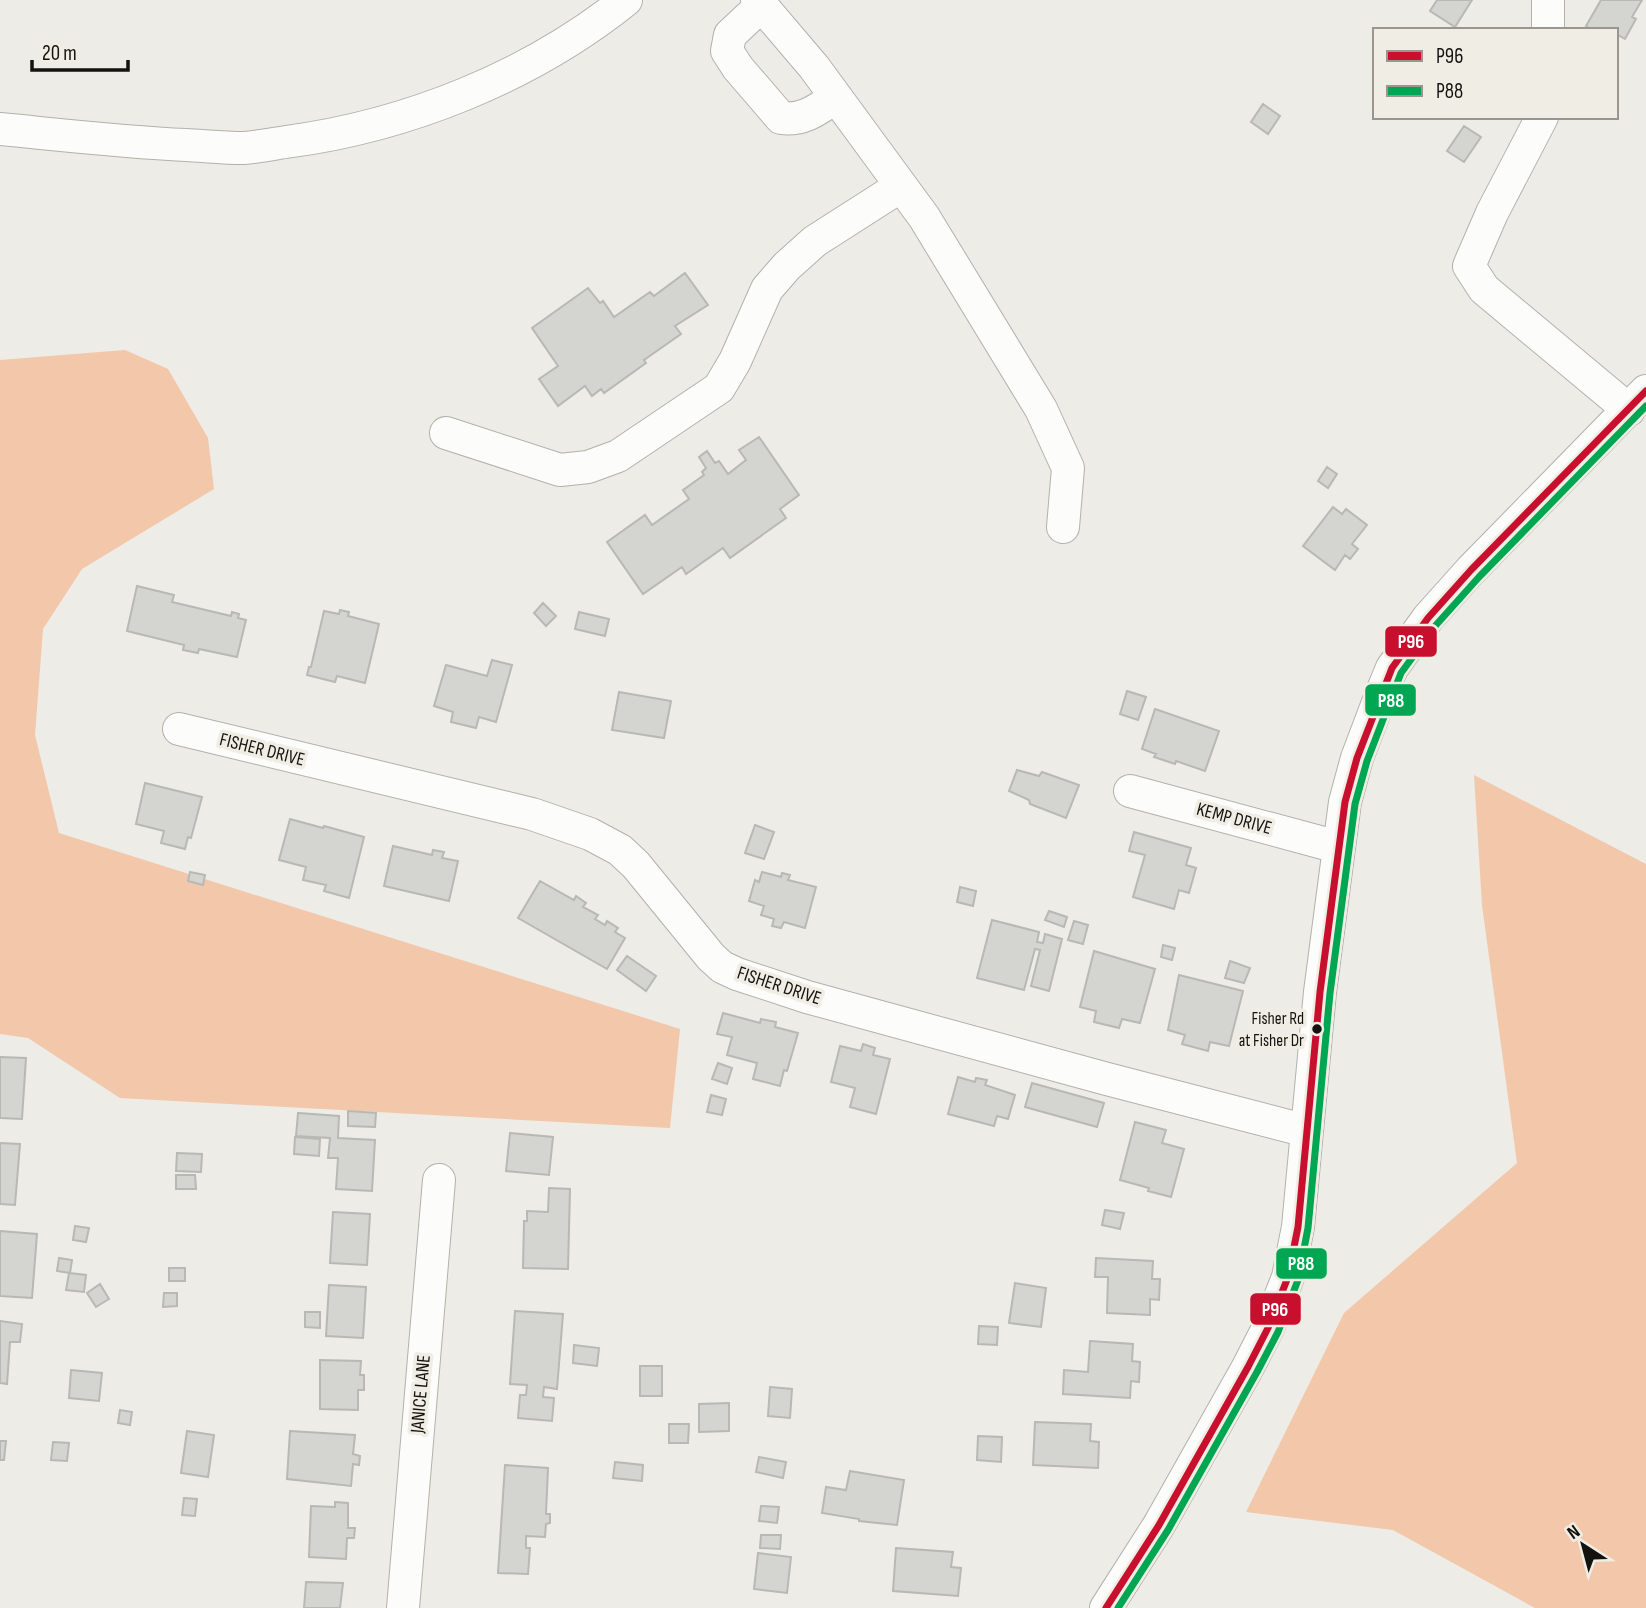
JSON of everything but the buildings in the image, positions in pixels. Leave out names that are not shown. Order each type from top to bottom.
[{"type":"street","points":[[0,129],[127,142],[244,148],[328,136],[409,116],[468,93],[540,57],[600,20],[626,0]]},
{"type":"street","points":[[1547,28],[1548,0]]},
{"type":"street","points":[[836,97],[809,116],[781,118],[738,68],[727,51],[730,35],[760,3],[836,97],[924,217],[1041,409],[1068,468],[1063,527]]},
{"type":"street","points":[[1106,1608],[1159,1525],[1268,1328],[1288,1277],[1298,1227],[1345,802],[1357,758],[1392,668],[1428,618],[1471,570],[1638,401],[1484,289],[1469,266],[1492,214],[1541,119]]},
{"type":"street","points":[[446,433],[560,470],[588,467],[618,456],[719,388],[735,361],[767,289],[787,266],[815,241],[901,186]]},
{"type":"street","name":"FISHER DRIVE","points":[[180,729],[532,814],[590,834],[620,850],[636,865],[711,957],[722,967],[737,974],[807,997],[1307,1131]]},
{"type":"street","name":"KEMP DRIVE","points":[[1130,791],[1338,847]]},
{"type":"street","name":"JANICE LANE","points":[[403,1608],[439,1180]]},
{"type":"shaded area","points":[[125,350],[168,369],[208,438],[214,489],[82,569],[43,629],[35,735],[59,833],[680,1029],[670,1128],[120,1098],[28,1038],[0,1034],[0,360]]},
{"type":"shaded area","points":[[1474,775],[1646,864],[1646,1608],[1535,1608],[1393,1530],[1246,1512],[1344,1313],[1517,1163],[1482,905]]},
{"type":"transit line","name":"P96","points":[[1106,1608],[1159,1525],[1248,1367],[1268,1328],[1288,1277],[1298,1227],[1320,992],[1345,802],[1357,758],[1392,668],[1428,618],[1471,570],[1646,391]]},
{"type":"transit line","name":"P88","points":[[1118,1608],[1168,1530],[1257,1372],[1278,1332],[1298,1280],[1308,1228],[1330,993],[1355,804],[1367,761],[1401,673],[1436,625],[1479,577],[1646,406]]},
{"type":"place","name":"Fisher Rd at Fisher Dr","points":[[1317,1029]]}]
